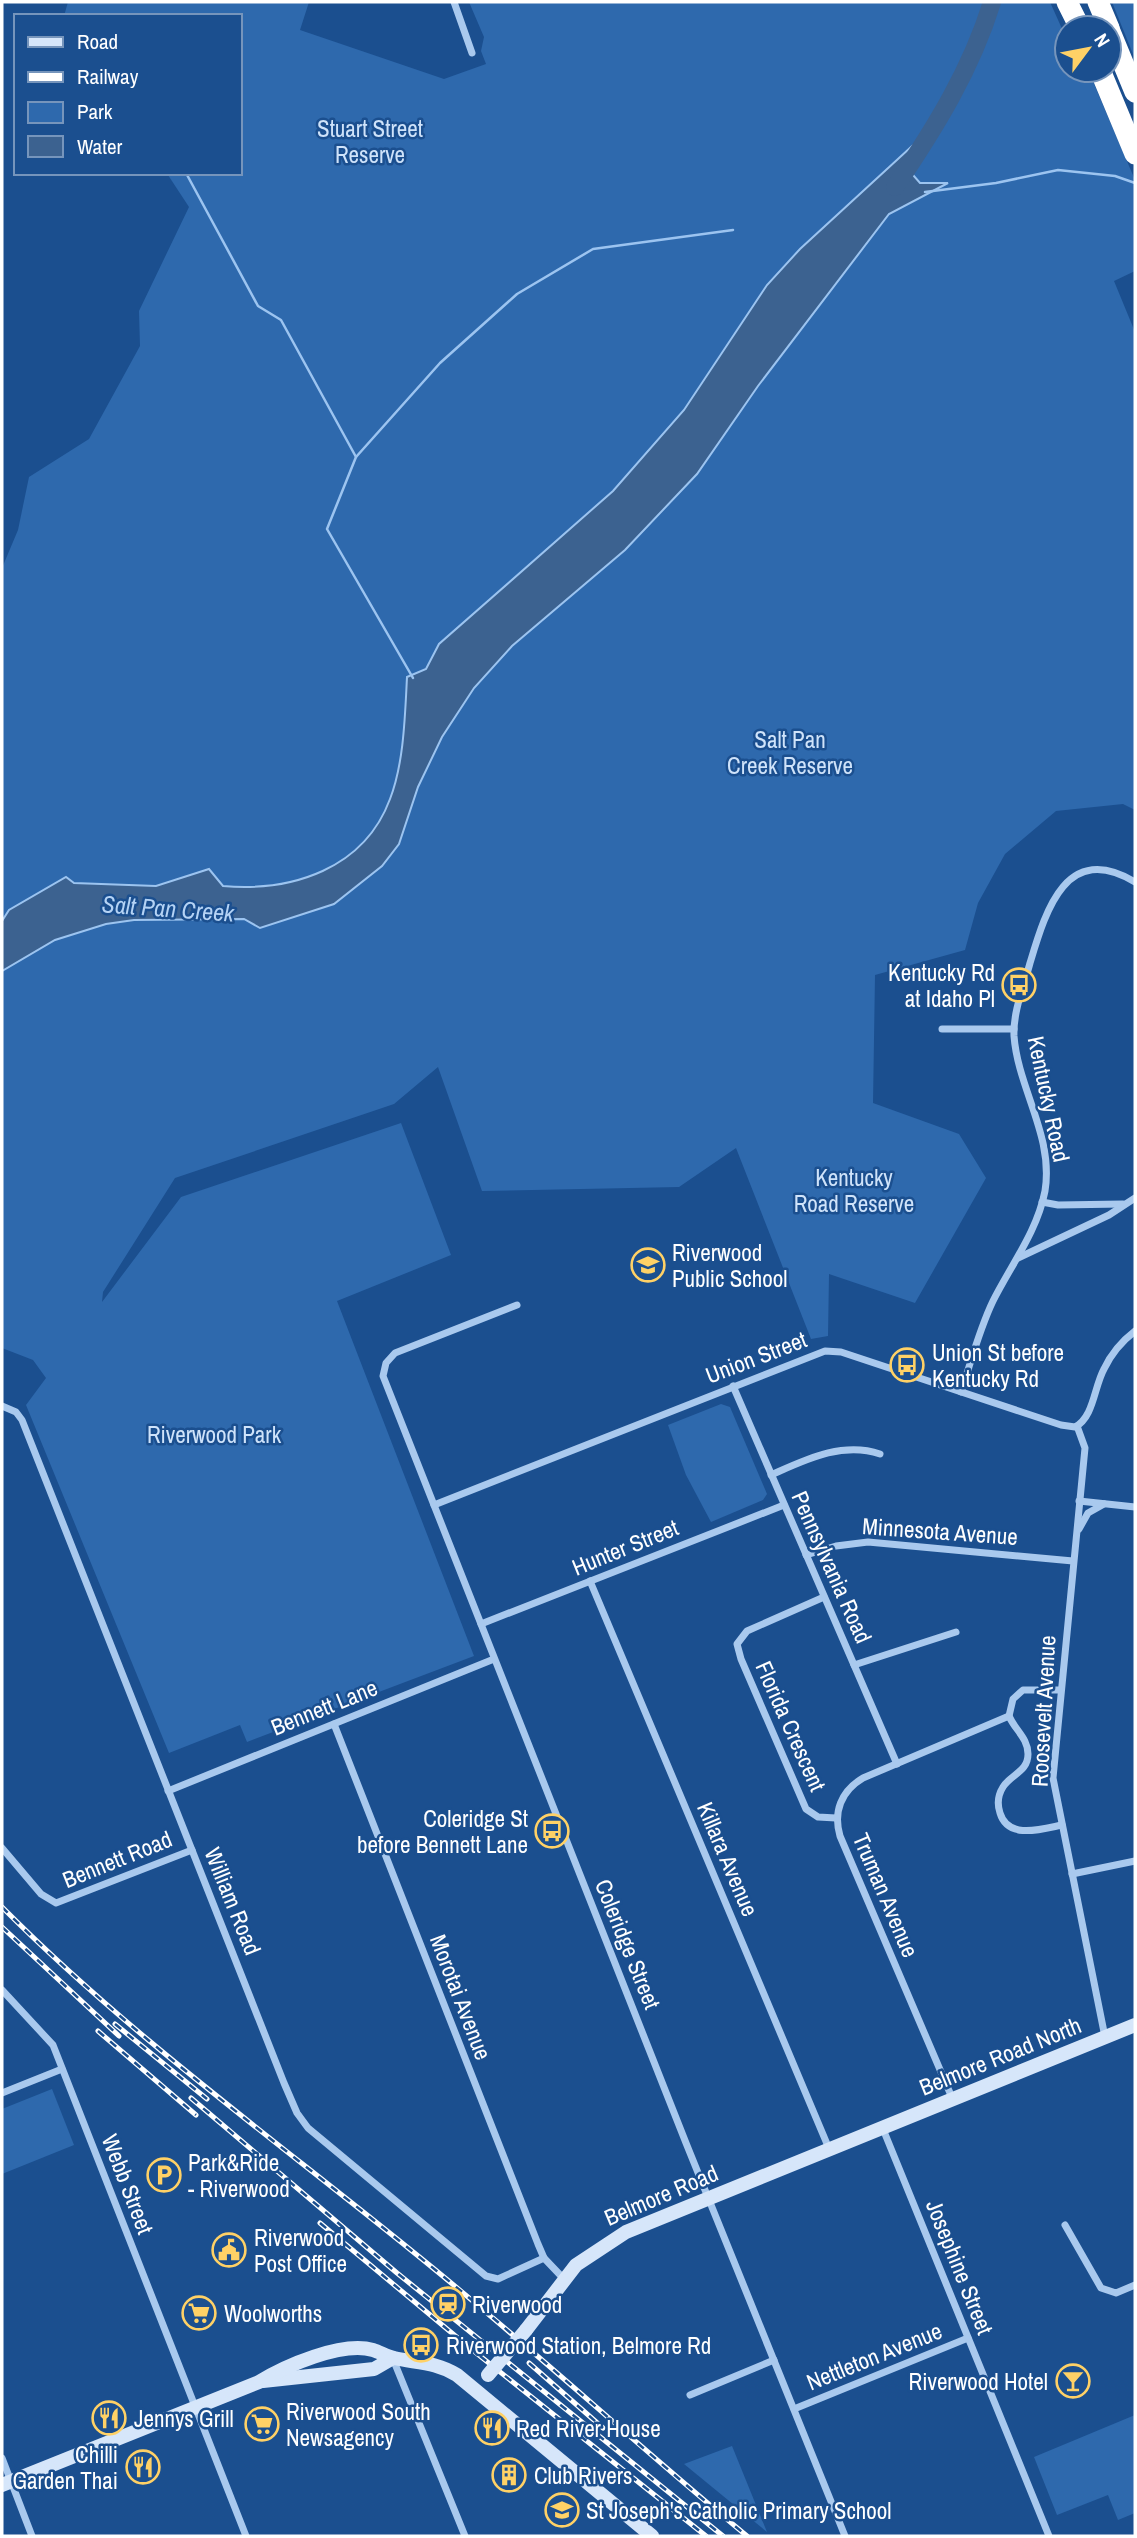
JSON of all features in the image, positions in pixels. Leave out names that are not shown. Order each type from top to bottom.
[{"type":"highway","points":[[1123,62],[1135,92]]},
{"type":"highway","points":[[1106,84],[1135,154]]},
{"type":"main road","name":"Belmore Road North","points":[[883,2129],[1135,2025]]},
{"type":"main road","name":"Belmore Road","points":[[477,2389],[526,2330],[563,2278],[582,2259],[613,2239],[883,2129]]},
{"type":"main road","points":[[6,2483],[258,2382],[281,2368],[334,2353],[372,2349],[393,2358],[440,2366],[477,2389],[652,2536]]},
{"type":"street","points":[[454,2],[472,53]]},
{"type":"street","name":"Kentucky Road","points":[[961,1392],[992,1304],[1017,1258],[1042,1202],[1046,1176],[1045,1147],[1018,1054],[1014,1029],[1018,1004],[1043,922],[1066,882],[1083,872],[1097,869],[1117,872],[1135,882]]},
{"type":"street","points":[[942,1029],[1014,1029]]},
{"type":"street","points":[[1017,1258],[1109,1215],[1135,1198]]},
{"type":"street","points":[[1042,1202],[1058,1205],[1124,1204]]},
{"type":"street","name":"Coleridge Street","points":[[517,1305],[404,1349],[386,1363],[385,1383],[708,2200],[845,2536]]},
{"type":"street","points":[[1077,1426],[1087,1417],[1104,1368],[1135,1331]]},
{"type":"street","name":"Union Street","points":[[434,1505],[818,1353],[832,1351],[1061,1425],[1077,1426]]},
{"type":"street","name":"Pennsylvania Road","points":[[733,1386],[897,1764]]},
{"type":"street","name":"William Road","points":[[2,1406],[16,1412],[297,2113],[308,2128],[493,2280],[544,2258]]},
{"type":"street","name":"Roosevelt Avenue","points":[[1077,1426],[1085,1448],[1060,1690],[1054,1778],[1105,2038]]},
{"type":"street","points":[[771,1475],[825,1454],[860,1450],[880,1454]]},
{"type":"street","points":[[1079,1501],[1135,1507]]},
{"type":"street","points":[[1076,1534],[1088,1513],[1104,1504]]},
{"type":"street","name":"Hunter Street","points":[[481,1624],[784,1505]]},
{"type":"street","name":"Minnesota Avenue","points":[[806,1555],[836,1546],[868,1542],[1073,1561]]},
{"type":"street","name":"Killara Avenue","points":[[590,1581],[830,2151]]},
{"type":"street","name":"Florida Crescent","points":[[824,1597],[747,1630],[737,1644],[806,1809],[818,1817],[836,1818]]},
{"type":"street","points":[[854,1665],[956,1632]]},
{"type":"street","name":"Bennett Lane","points":[[169,1791],[494,1659]]},
{"type":"street","points":[[1060,1690],[1023,1690],[1013,1699],[1009,1716],[1024,1739],[1028,1752],[1024,1768],[1001,1790],[998,1803],[1002,1818],[1014,1829],[1023,1831],[1062,1825]]},
{"type":"street","name":"Truman Avenue","points":[[953,2100],[840,1836],[836,1818],[842,1798],[851,1786],[1009,1716]]},
{"type":"street","name":"Morotai Avenue","points":[[334,1724],[544,2258],[563,2278]]},
{"type":"street","name":"Bennett Road","points":[[2,1848],[41,1894],[56,1903],[192,1850]]},
{"type":"street","points":[[1072,1874],[1135,1861]]},
{"type":"street","name":"Webb Street","points":[[2,1990],[53,2045],[246,2536]]},
{"type":"street","points":[[2,2093],[62,2069]]},
{"type":"street","name":"Josephine Street","points":[[883,2129],[1049,2536]]},
{"type":"street","points":[[1065,2225],[1101,2288],[1116,2293],[1135,2285]]},
{"type":"street","name":"Nettleton Avenue","points":[[794,2409],[968,2339]]},
{"type":"street","points":[[393,2358],[465,2536]]},
{"type":"street","points":[[690,2395],[774,2360]]},
{"type":"street","points":[[2,2458],[6,2483],[33,2536]]},
{"type":"green space","points":[[68,2],[309,2],[300,30],[444,79],[486,64],[481,51],[484,37],[469,2],[1050,2],[1055,14],[1053,14],[1053,84],[1094,84],[1135,180],[1135,271],[1114,281],[1135,332],[1135,810],[1123,804],[1056,811],[1005,854],[978,903],[965,950],[875,975],[873,1103],[959,1134],[986,1178],[915,1303],[829,1274],[828,1336],[811,1339],[736,1148],[679,1187],[482,1191],[438,1067],[394,1104],[175,1178],[103,1292],[102,1302],[181,1197],[401,1123],[451,1255],[337,1301],[474,1656],[247,1742],[240,1725],[169,1753],[26,1405],[46,1378],[33,1360],[2,1348],[2,971],[55,940],[106,924],[134,920],[244,919],[260,928],[399,844],[418,787],[442,737],[474,688],[512,646],[625,550],[697,474],[758,386],[889,214],[946,184],[921,183],[906,167],[911,148],[800,249],[767,285],[684,410],[613,491],[439,644],[426,669],[407,677],[401,754],[395,785],[378,823],[363,843],[344,859],[299,880],[249,887],[223,886],[209,869],[156,886],[74,883],[66,877],[10,910],[2,921],[2,568],[18,530],[29,477],[89,439],[140,346],[139,311],[189,207],[168,175],[242,175],[242,14],[65,14]]},
{"type":"green space","points":[[1112,2],[1135,2],[1135,59],[1123,29],[1123,14],[1117,14]]},
{"type":"green space","points":[[721,1404],[730,1407],[767,1494],[763,1500],[711,1522],[686,1475],[668,1425]]},
{"type":"green space","points":[[52,2089],[74,2145],[2,2174],[2,2109]]},
{"type":"green space","points":[[1135,2415],[1135,2513],[1118,2520],[1108,2495],[1057,2515],[1034,2457]]},
{"type":"green space","points":[[732,2446],[767,2532],[684,2464]]},
{"type":"water","points":[[911,147],[906,167],[920,183],[948,183],[889,214],[758,386],[697,474],[625,550],[512,646],[474,688],[442,737],[418,787],[399,844],[382,866],[334,904],[260,928],[244,919],[134,920],[106,924],[55,940],[2,971],[2,921],[9,910],[66,877],[74,883],[156,886],[209,869],[223,886],[275,885],[323,871],[344,859],[363,843],[378,823],[395,785],[403,739],[407,677],[426,669],[439,644],[613,491],[684,410],[767,285],[800,249]]},
{"type":"waterway","name":"Salt Pan Creek","points":[[895,187],[951,98],[974,51],[992,2]]},
{"type":"waterway","points":[[925,192],[996,183],[1058,170],[1115,176],[1135,183]]},
{"type":"waterway","points":[[187,175],[258,306],[281,320],[356,457]]},
{"type":"waterway","points":[[413,678],[327,529],[356,457],[440,363],[517,294],[593,249],[733,230]]},
{"type":"railway","points":[[2,1907],[150,2042],[455,2286],[747,2536]]},
{"type":"railway","points":[[2,1927],[119,2036]]},
{"type":"railway","points":[[115,2024],[207,2099]]},
{"type":"railway","points":[[98,2031],[196,2115]]},
{"type":"railway","points":[[191,2098],[397,2273],[723,2536]]},
{"type":"railway","points":[[320,2223],[465,2344],[706,2536]]},
{"type":"railway","points":[[529,2363],[603,2428]]},
{"type":"place","name":"Kentucky Rd at Idaho Pl","points":[[1019,985]]},
{"type":"place","name":"Riverwood Public School","points":[[648,1265]]},
{"type":"place","name":"Union St before Kentucky Rd","points":[[907,1365]]},
{"type":"place","name":"Coleridge St before Bennett Lane","points":[[552,1831]]},
{"type":"place","name":"Park&Ride - Riverwood","points":[[164,2175]]},
{"type":"place","name":"Riverwood Post Office","points":[[229,2250]]},
{"type":"place","name":"Riverwood","points":[[448,2304]]},
{"type":"place","name":"Woolworths","points":[[199,2313]]},
{"type":"place","name":"Riverwood Station, Belmore Rd","points":[[421,2345]]},
{"type":"place","name":"Riverwood Hotel","points":[[1073,2381]]},
{"type":"place","name":"Jennys Grill","points":[[109,2418]]},
{"type":"place","name":"Riverwood South Newsagency","points":[[262,2424]]},
{"type":"place","name":"Red River House","points":[[492,2428]]},
{"type":"place","name":"Chilli Garden Thai","points":[[143,2467]]},
{"type":"place","name":"Club Rivers","points":[[509,2475]]},
{"type":"place","name":"St Joseph's Catholic Primary School","points":[[562,2510]]},
{"type":"park label","name":"Stuart Street Reserve","points":[[370,141]]},
{"type":"park label","name":"Salt Pan Creek Reserve","points":[[790,752]]},
{"type":"park label","name":"Kentucky Road Reserve","points":[[854,1190]]},
{"type":"park label","name":"Riverwood Park","points":[[214,1434]]}]
